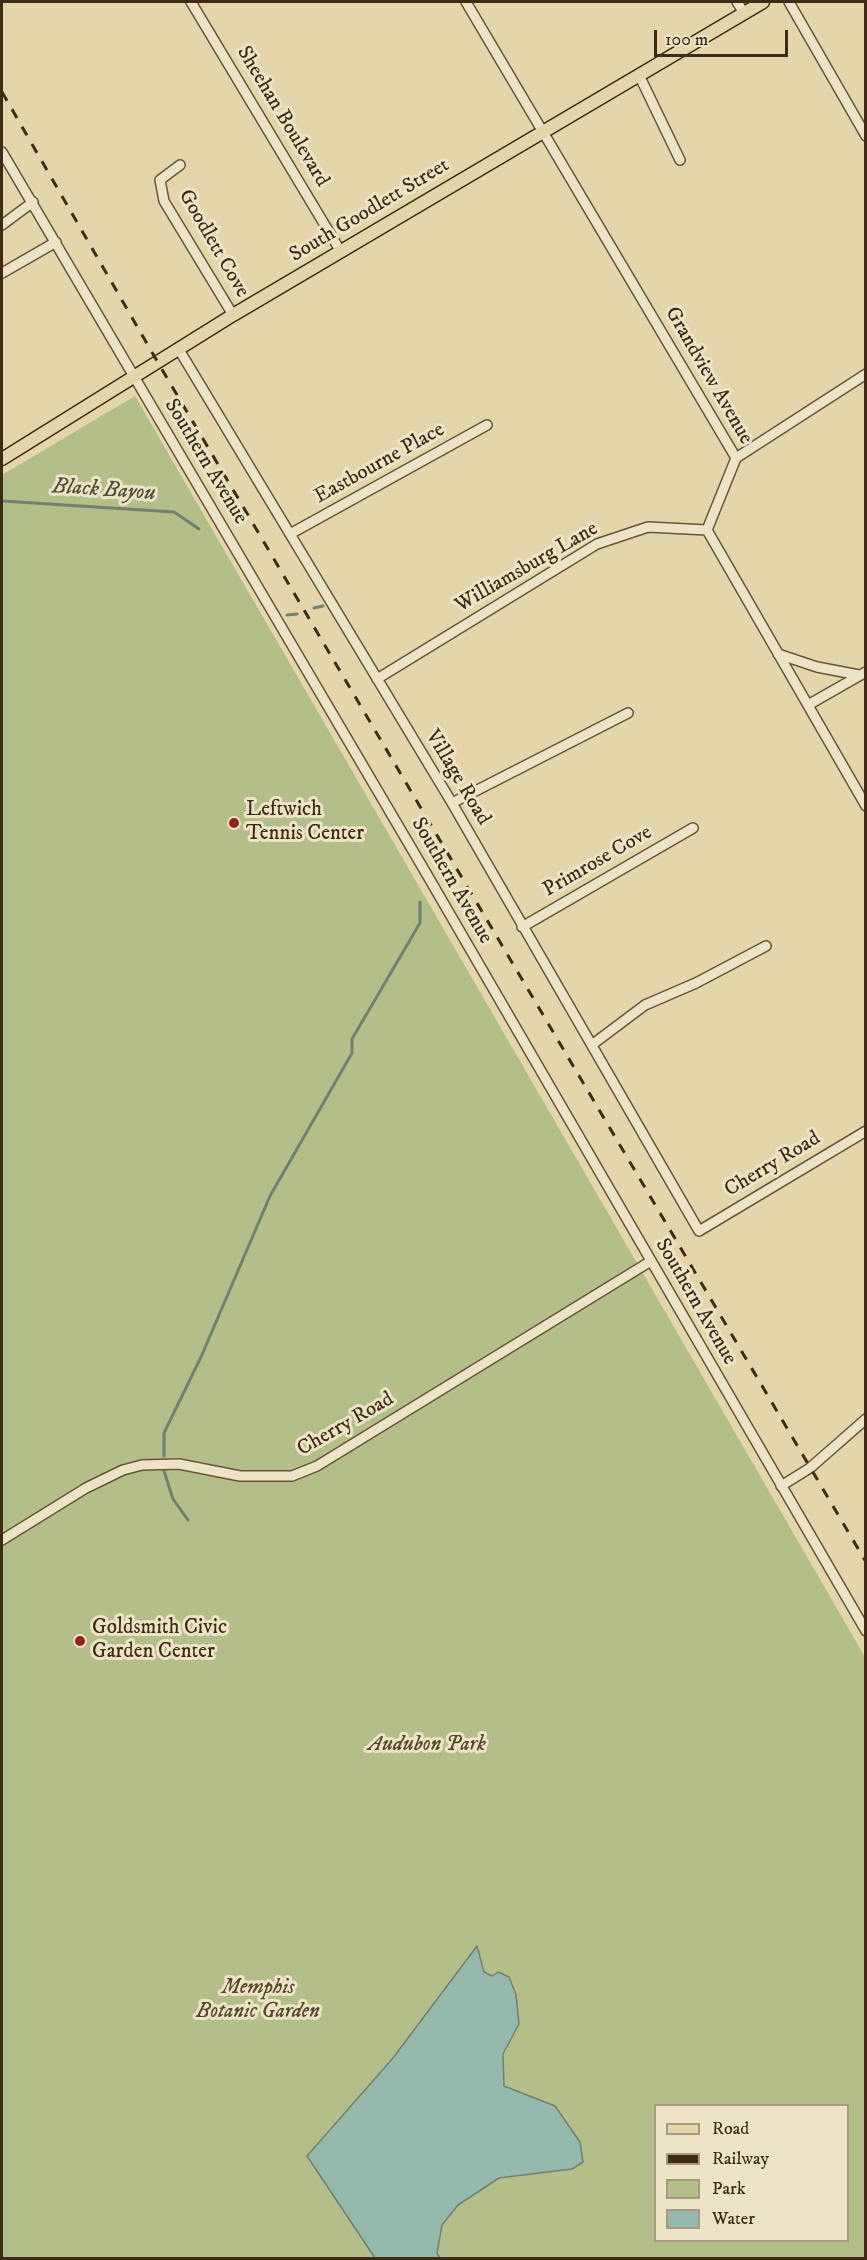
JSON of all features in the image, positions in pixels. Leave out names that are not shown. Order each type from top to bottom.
[{"type":"main road","name":"South Goodlett Street","points":[[2,459],[58,426],[178,348],[543,130],[763,2]]},
{"type":"street","name":"Sheehan Boulevard","points":[[191,2],[341,252]]},
{"type":"street","name":"Grandview Avenue","points":[[466,2],[736,458],[707,530]]},
{"type":"street","points":[[737,2],[744,13]]},
{"type":"street","points":[[789,2],[866,136]]},
{"type":"street","points":[[639,75],[680,160]]},
{"type":"street","name":"Southern Avenue","points":[[2,152],[866,1631]]},
{"type":"street","name":"Goodlett Cove","points":[[180,165],[160,180],[164,201],[233,315]]},
{"type":"street","points":[[2,225],[33,202]]},
{"type":"street","points":[[2,273],[56,242]]},
{"type":"street","name":"Village Road","points":[[178,348],[452,803],[699,1231]]},
{"type":"street","points":[[736,458],[866,374]]},
{"type":"street","name":"Eastbourne Place","points":[[290,534],[487,425]]},
{"type":"street","name":"Williamsburg Lane","points":[[377,679],[597,544],[648,526],[707,530]]},
{"type":"street","points":[[707,530],[866,806]]},
{"type":"street","points":[[778,654],[817,667],[862,674]]},
{"type":"street","points":[[808,705],[862,674]]},
{"type":"street","points":[[452,803],[628,712]]},
{"type":"street","name":"Primrose Cove","points":[[522,927],[693,828]]},
{"type":"street","points":[[593,1044],[645,1005],[766,946]]},
{"type":"street","name":"Cherry Road","points":[[699,1231],[866,1131]]},
{"type":"street","name":"Cherry Road","points":[[2,1540],[86,1488],[123,1470],[142,1465],[179,1464],[240,1476],[292,1476],[318,1466],[651,1261]]},
{"type":"street","points":[[781,1486],[810,1468],[866,1419]]},
{"type":"green space","name":"Audubon Park","points":[[135,396],[865,1657],[865,2258],[2,2258],[2,475]]},
{"type":"water","points":[[477,1946],[484,1972],[492,1976],[498,1972],[509,1977],[516,1995],[519,2024],[503,2054],[504,2086],[555,2106],[580,2142],[583,2162],[572,2169],[499,2178],[458,2205],[442,2225],[437,2253],[440,2258],[375,2258],[307,2156],[393,2058]]},
{"type":"waterway","name":"Black Bayou","points":[[2,501],[174,512],[199,529]]},
{"type":"waterway","name":"Black Bayou","points":[[314,608],[323,606]]},
{"type":"waterway","name":"Black Bayou","points":[[287,615],[297,614]]},
{"type":"waterway","points":[[164,1456],[164,1433],[201,1357],[270,1196],[352,1053],[352,1039],[420,923],[420,902]]},
{"type":"waterway","points":[[164,1471],[173,1499],[188,1520]]},
{"type":"railway","points":[[2,92],[157,361],[866,1562]]},
{"type":"place","name":"Leftwich Tennis Center","points":[[234,823]]},
{"type":"place","name":"Goldsmith Civic Garden Center","points":[[80,1641]]},
{"type":"park label","name":"Memphis Botanic Garden","points":[[258,2001]]}]
